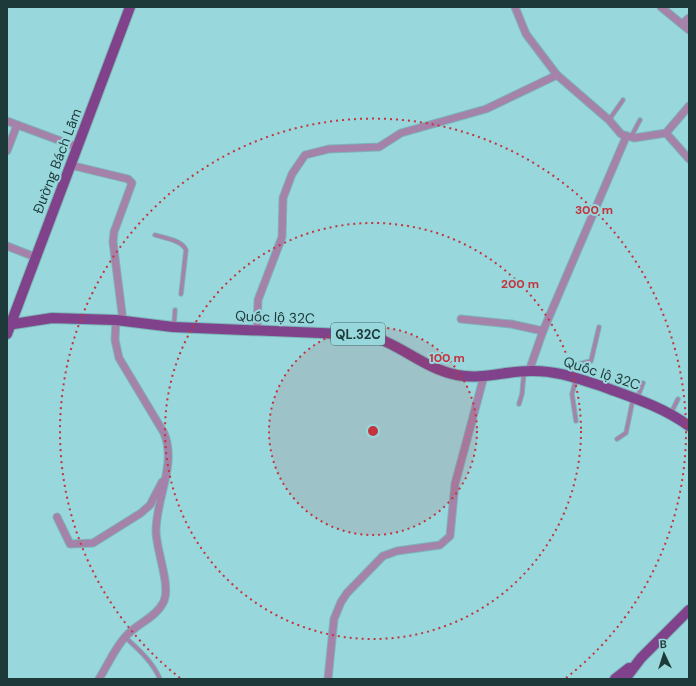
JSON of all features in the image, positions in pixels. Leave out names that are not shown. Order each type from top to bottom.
[{"type":"main road","name":"Đường Bách Lẫm","points":[[8,328],[130,7]]},
{"type":"main road","name":"Quốc lộ 32C","points":[[8,328],[52,318],[120,321],[173,327],[369,335],[388,342],[449,374],[469,377],[526,371],[543,371],[572,377],[635,398],[670,414],[689,426]]},
{"type":"main road","points":[[615,679],[641,658],[689,610]]},
{"type":"main road","points":[[625,679],[641,658]]},
{"type":"street","points":[[514,7],[526,34],[557,75],[628,137],[666,133],[689,106]]},
{"type":"street","points":[[661,7],[689,30]]},
{"type":"street","points":[[682,24],[689,18]]},
{"type":"street","points":[[257,330],[258,300],[282,237],[283,198],[292,174],[305,155],[329,149],[379,147],[401,133],[486,109],[557,75]]},
{"type":"street","points":[[7,121],[77,146]]},
{"type":"street","points":[[7,151],[17,125]]},
{"type":"street","points":[[666,133],[689,159]]},
{"type":"street","points":[[526,371],[628,137]]},
{"type":"street","points":[[70,165],[128,179],[132,183],[114,232],[113,242],[120,321],[115,340],[119,358],[166,439],[169,459],[157,511],[156,530],[156,539],[166,590],[165,599],[159,608],[125,637],[99,679]]},
{"type":"street","points":[[7,246],[35,257]]},
{"type":"street","points":[[461,320],[511,324],[543,331]]},
{"type":"street","points":[[328,679],[334,619],[341,602],[347,593],[383,556],[397,551],[440,545],[450,536],[455,484],[484,376]]},
{"type":"street","points":[[57,517],[70,544],[93,543],[141,513],[150,505],[155,492],[164,479]]},
{"type":"lane","points":[[608,120],[624,100]]},
{"type":"lane","points":[[628,137],[640,120]]},
{"type":"lane","points":[[155,235],[184,245],[186,250],[181,294]]},
{"type":"lane","points":[[173,327],[176,310]]},
{"type":"lane","points":[[576,421],[572,394],[574,365],[591,362],[599,328]]},
{"type":"lane","points":[[519,404],[526,371]]},
{"type":"lane","points":[[617,439],[626,433],[635,398],[643,383]]},
{"type":"lane","points":[[670,414],[678,399]]},
{"type":"lane","points":[[125,637],[146,656],[160,679]]}]
